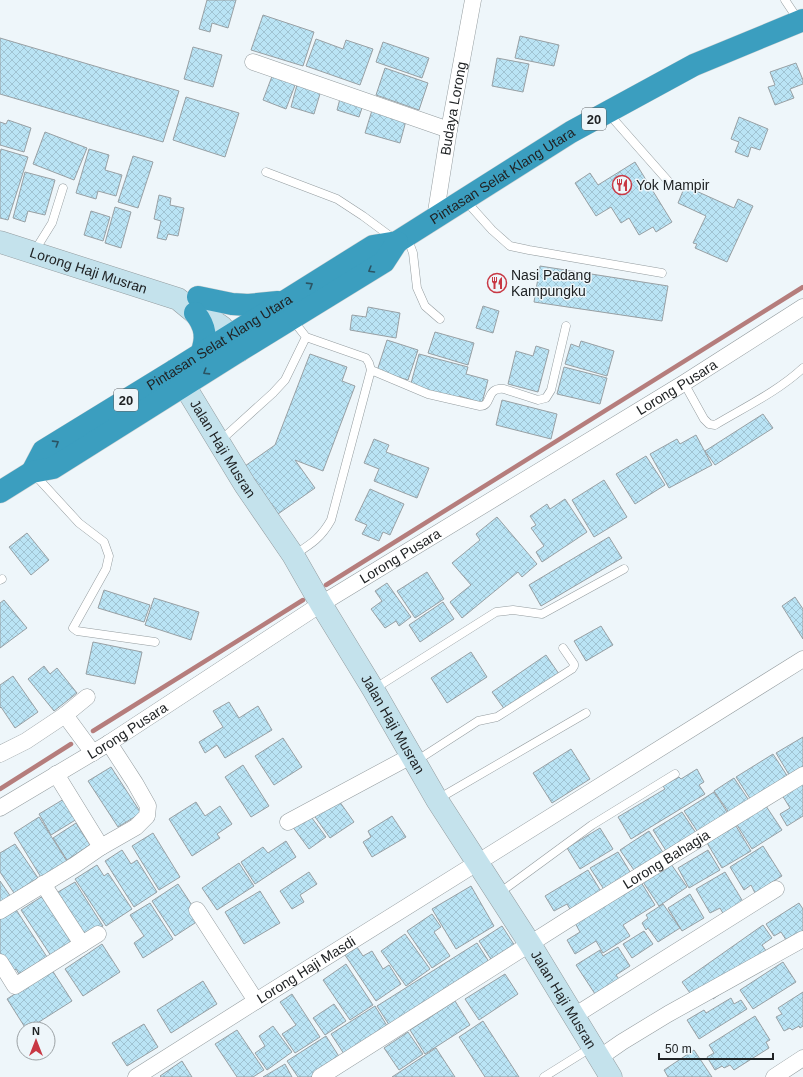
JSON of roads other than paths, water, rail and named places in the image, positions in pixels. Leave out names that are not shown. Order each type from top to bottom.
[{"type":"highway","name":"Pintasan Selat Klang Utara","points":[[0,492],[32,472],[53,468],[180,378],[287,310],[373,246],[402,239],[571,132],[694,65],[801,21]]},
{"type":"highway","points":[[190,303],[248,305],[287,310]]},
{"type":"highway","points":[[190,303],[200,320],[205,334],[205,344],[201,354]]},
{"type":"highway","name":"Pintasan Selat Klang Utara","points":[[180,378],[201,354],[240,340]]},
{"type":"street","name":"Budaya Lorong","points":[[435,218],[448,130],[473,0]]},
{"type":"street","points":[[253,62],[448,130]]},
{"type":"street","name":"Lorong Haji Musran","points":[[0,242],[190,303],[213,304],[223,309],[234,318],[240,340]]},
{"type":"street","name":"Lorong Pusara","points":[[0,808],[109,743],[321,604],[684,383],[803,307]]},
{"type":"street","name":"Jalan Haji Musran","points":[[180,378],[245,485],[293,555],[373,689],[417,757],[437,800],[530,944],[574,1016],[600,1052],[611,1077]]},
{"type":"street","name":"Lorong Haji Masdi","points":[[136,1077],[803,660]]},
{"type":"street","points":[[0,754],[26,741],[65,715],[86,697]]},
{"type":"street","points":[[65,715],[93,753]]},
{"type":"street","points":[[0,911],[136,827],[147,816],[148,806],[109,743]]},
{"type":"street","points":[[288,822],[417,757]]},
{"type":"street","points":[[56,774],[102,847]]},
{"type":"street","name":"Lorong Bahagia","points":[[320,1077],[530,944],[803,775]]},
{"type":"street","points":[[43,884],[82,944]]},
{"type":"street","points":[[574,1016],[776,889]]},
{"type":"street","points":[[197,910],[256,1001]]},
{"type":"street","points":[[0,962],[15,986],[98,934]]},
{"type":"street","points":[[600,1052],[622,1042],[668,1014],[803,939]]},
{"type":"street","points":[[774,1077],[803,1058]]},
{"type":"lane","points":[[785,0],[801,21]]},
{"type":"lane","points":[[608,112],[668,181]]},
{"type":"lane","points":[[266,172],[337,200],[402,239],[413,253],[417,288],[425,306],[440,319]]},
{"type":"lane","points":[[34,252],[52,223],[63,188]]},
{"type":"lane","points":[[464,200],[492,230],[510,246],[662,273]]},
{"type":"lane","points":[[287,310],[306,337],[366,358],[371,370],[331,520],[325,531],[315,541],[293,555]]},
{"type":"lane","points":[[371,370],[428,394],[480,406],[486,404],[494,391],[498,389],[504,389],[538,400],[546,398],[551,390],[566,326]]},
{"type":"lane","points":[[219,442],[273,393],[285,380],[306,337]]},
{"type":"lane","points":[[684,383],[704,419],[709,424],[715,424],[766,396],[796,375],[803,368]]},
{"type":"lane","points":[[32,472],[79,523],[104,542],[109,556],[106,569],[73,628],[77,631],[155,642]]},
{"type":"lane","points":[[373,689],[496,612],[513,610],[542,614],[624,570]]},
{"type":"lane","points":[[417,757],[437,747],[478,721],[496,717],[572,669],[574,664],[563,648]]},
{"type":"lane","points":[[437,800],[586,713]]},
{"type":"lane","points":[[497,894],[592,825],[675,774]]},
{"type":"lane","points":[[544,1077],[600,1052]]},
{"type":"waterway","points":[[326,585],[803,287]]},
{"type":"waterway","points":[[93,731],[303,600]]},
{"type":"waterway","points":[[0,789],[71,744]]},
{"type":"place","name":"Yok Mampir","points":[[622,185]]},
{"type":"place","name":"Nasi Padang Kampungku","points":[[497,283]]}]
